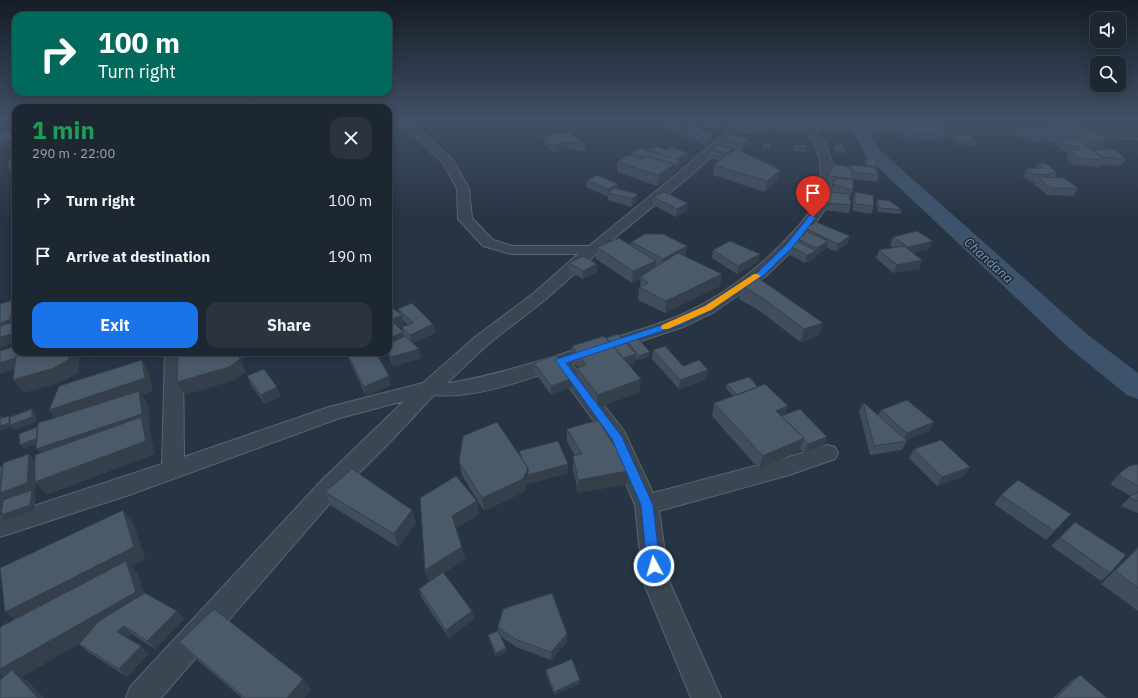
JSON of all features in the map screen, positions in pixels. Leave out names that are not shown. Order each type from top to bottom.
[{"type":"street","points":[[438,152],[449,162],[462,189],[465,219],[488,243],[511,250],[592,250]]},
{"type":"street","points":[[141,698],[330,487],[384,435],[429,388],[481,341],[540,296],[592,250],[709,152]]},
{"type":"street","points":[[0,527],[173,470],[336,412],[429,388],[450,390],[512,377],[677,323],[702,311],[749,282],[781,255],[807,225],[818,208],[824,192],[827,166],[823,152]]},
{"type":"street","points":[[173,470],[174,356]]},
{"type":"street","points":[[560,361],[617,437],[647,505],[656,581],[706,698]]},
{"type":"street","points":[[647,505],[789,466],[826,453]]},
{"type":"building","points":[[634,152],[651,152],[672,158],[654,152],[684,152],[688,153],[676,159],[681,161],[674,166],[674,164],[632,153]]},
{"type":"building","points":[[713,152],[725,155],[721,157],[707,153]]},
{"type":"building","points":[[732,152],[742,152],[781,170],[767,181],[714,165]]},
{"type":"building","points":[[1071,152],[1094,152],[1103,160],[1078,158]]},
{"type":"building","points":[[1096,152],[1117,152],[1126,159],[1103,157]]},
{"type":"building","points":[[628,155],[641,159],[647,156],[674,164],[658,175],[617,162]]},
{"type":"building","points":[[866,158],[875,159],[877,167],[868,166]]},
{"type":"building","points":[[12,159],[12,167],[8,168],[9,160]]},
{"type":"building","points":[[1038,163],[1047,164],[1057,173],[1049,173],[1051,175],[1033,174],[1027,169],[1043,168]]},
{"type":"building","points":[[834,164],[849,167],[854,179],[829,176]]},
{"type":"building","points":[[848,165],[873,167],[879,175],[855,172]]},
{"type":"building","points":[[597,175],[618,184],[608,189],[587,180]]},
{"type":"building","points":[[1038,177],[1064,178],[1078,188],[1051,188]]},
{"type":"building","points":[[836,178],[853,180],[853,190],[833,184]]},
{"type":"building","points":[[614,188],[638,194],[632,199],[608,193]]},
{"type":"building","points":[[664,192],[688,203],[677,209],[653,197]]},
{"type":"building","points":[[830,192],[849,194],[851,205],[825,203]]},
{"type":"building","points":[[855,192],[873,195],[874,206],[855,204]]},
{"type":"building","points":[[877,199],[890,201],[902,210],[879,208]]},
{"type":"building","points":[[816,222],[850,236],[838,244],[805,228]]},
{"type":"building","points":[[806,231],[828,241],[817,248],[794,237],[804,235]]},
{"type":"building","points":[[917,231],[933,241],[908,247],[893,237]]},
{"type":"building","points":[[645,234],[663,234],[687,246],[663,259],[631,242]]},
{"type":"building","points":[[619,238],[656,261],[633,271],[597,247]]},
{"type":"building","points":[[795,240],[816,251],[807,255],[786,244]]},
{"type":"building","points":[[730,241],[760,254],[738,266],[713,250]]},
{"type":"building","points":[[904,246],[922,260],[897,265],[879,250]]},
{"type":"building","points":[[678,253],[722,274],[666,301],[639,287],[648,283],[641,276]]},
{"type":"building","points":[[583,256],[597,264],[583,271],[569,263]]},
{"type":"building","points":[[754,275],[823,323],[804,329],[764,299],[742,286]]},
{"type":"building","points":[[12,300],[12,311],[9,320],[0,323],[0,304]]},
{"type":"building","points":[[412,303],[433,324],[410,335],[402,327],[413,323],[398,309]]},
{"type":"building","points":[[394,309],[402,315],[392,320],[392,310]]},
{"type":"building","points":[[392,321],[403,332],[392,337]]},
{"type":"building","points":[[12,322],[12,334],[0,337],[0,326]]},
{"type":"building","points":[[618,334],[636,354],[623,358],[606,338]]},
{"type":"building","points":[[634,334],[650,352],[639,356],[623,337]]},
{"type":"building","points":[[405,336],[419,349],[391,357],[392,342]]},
{"type":"building","points":[[604,336],[641,379],[598,395],[577,368],[586,365],[572,346]]},
{"type":"building","points":[[665,346],[683,366],[699,360],[708,370],[680,380],[653,350]]},
{"type":"building","points":[[12,347],[12,356],[16,356],[15,358],[0,363],[0,351]]},
{"type":"building","points":[[556,355],[574,378],[551,386],[534,363]]},
{"type":"building","points":[[16,356],[70,356],[68,360],[54,368],[13,380]]},
{"type":"building","points":[[178,356],[239,356],[240,359],[229,367],[177,382]]},
{"type":"building","points":[[348,356],[378,356],[389,376],[364,387]]},
{"type":"building","points":[[142,360],[145,378],[49,410],[59,386]]},
{"type":"building","points":[[264,369],[277,387],[261,395],[247,376]]},
{"type":"building","points":[[749,377],[758,387],[737,395],[727,384]]},
{"type":"building","points":[[765,384],[788,406],[776,411],[804,438],[763,456],[714,403]]},
{"type":"building","points":[[139,391],[142,414],[36,449],[38,423]]},
{"type":"building","points":[[907,400],[934,422],[907,433],[881,410]]},
{"type":"building","points":[[863,402],[907,441],[874,446]]},
{"type":"building","points":[[32,409],[32,417],[10,425],[10,417]]},
{"type":"building","points":[[800,409],[827,437],[808,444],[804,438],[781,416]]},
{"type":"building","points":[[9,416],[9,423],[0,426],[0,419]]},
{"type":"building","points":[[141,417],[146,441],[35,482],[35,455]]},
{"type":"building","points":[[598,420],[613,444],[622,445],[628,471],[578,480],[573,456],[582,454],[567,429]]},
{"type":"building","points":[[497,422],[528,468],[523,479],[482,498],[459,462],[463,436]]},
{"type":"building","points":[[37,427],[37,438],[20,445],[19,434]]},
{"type":"building","points":[[941,440],[970,467],[942,477],[914,449]]},
{"type":"building","points":[[558,441],[568,464],[528,475],[528,468],[519,451]]},
{"type":"building","points":[[29,454],[27,483],[0,493],[3,463]]},
{"type":"building","points":[[1138,464],[1138,486],[1120,476],[1120,473],[1129,466]]},
{"type":"building","points":[[3,466],[1,483],[0,484],[0,467]]},
{"type":"building","points":[[352,469],[412,510],[394,534],[325,492]]},
{"type":"building","points":[[456,476],[477,501],[452,516],[462,547],[425,570],[420,498]]},
{"type":"building","points":[[1018,480],[1071,514],[1054,531],[1001,495]]},
{"type":"building","points":[[32,490],[30,505],[1,515],[3,500]]},
{"type":"building","points":[[1138,492],[1138,501],[1129,497]]},
{"type":"building","points":[[123,510],[134,547],[5,612],[0,568]]},
{"type":"building","points":[[1075,522],[1126,555],[1110,573],[1060,538]]},
{"type":"building","points":[[1138,548],[1138,588],[1115,571]]},
{"type":"building","points":[[126,561],[136,592],[0,669],[0,627]]},
{"type":"building","points":[[443,572],[472,611],[446,630],[419,589]]},
{"type":"building","points":[[145,593],[177,611],[147,641],[124,626],[117,632],[141,646],[119,669],[79,644],[99,621]]},
{"type":"building","points":[[552,593],[567,634],[551,652],[515,639],[498,627],[503,609]]},
{"type":"building","points":[[214,609],[303,679],[287,698],[245,698],[179,642]]},
{"type":"building","points":[[498,631],[506,648],[496,653],[488,635]]},
{"type":"building","points":[[572,659],[580,680],[554,692],[546,670]]},
{"type":"building","points":[[12,670],[38,698],[0,698],[0,680]]},
{"type":"building","points":[[1080,675],[1107,698],[1056,698]]},
{"type":"waterway","name":"Chandana","points":[[872,152],[1078,341],[1138,388]]},
{"type":"slow traffic","points":[[665,327],[708,308],[757,276]]},
{"type":"route","points":[[654,566],[647,505],[617,437],[560,361],[677,323],[708,308],[761,273],[781,255],[813,217]]}]
